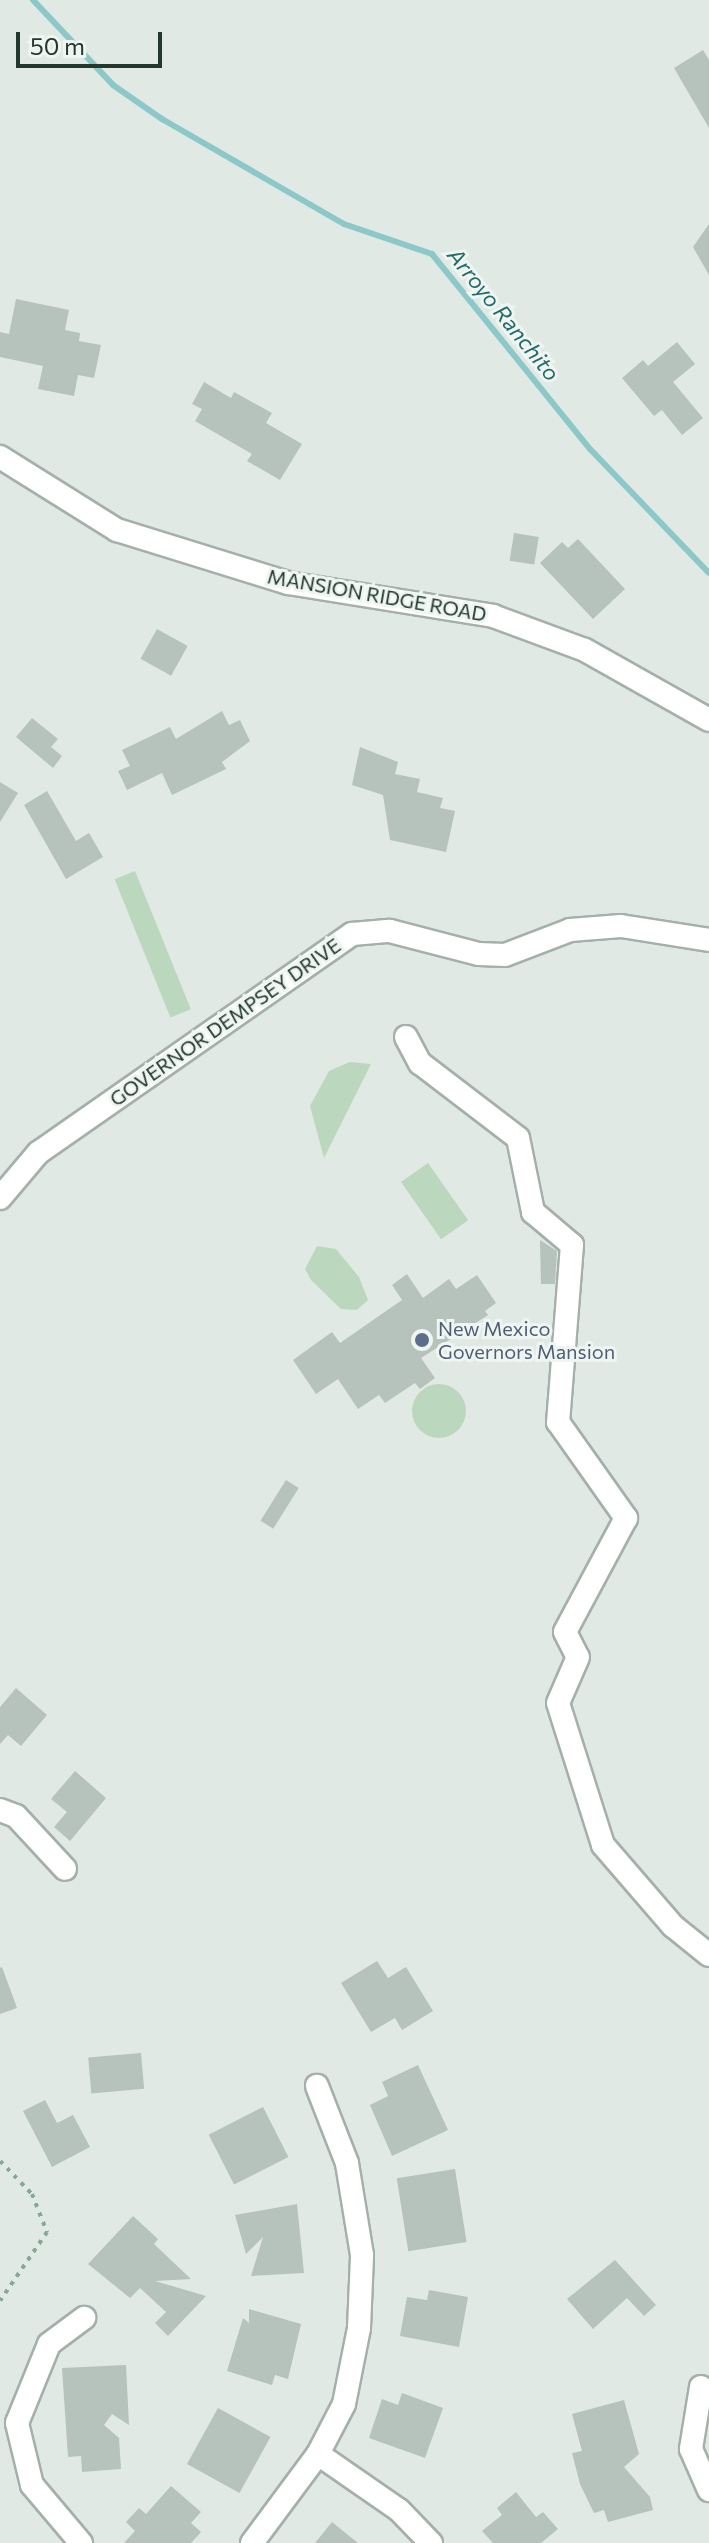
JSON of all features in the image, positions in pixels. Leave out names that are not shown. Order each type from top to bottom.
[{"type":"street","name":"MANSION RIDGE ROAD","points":[[0,457],[117,530],[288,583],[493,616],[585,650],[709,720]]},
{"type":"street","name":"GOVERNOR DEMPSEY DRIVE","points":[[0,1198],[38,1153],[352,934],[390,931],[479,954],[505,955],[570,930],[621,926],[709,940]]},
{"type":"street","points":[[406,1037],[420,1063],[518,1138],[533,1212],[572,1245],[558,1422],[626,1518],[565,1632],[578,1657],[558,1703],[603,1845],[673,1926],[709,1955]]},
{"type":"street","points":[[0,1810],[16,1816],[65,1869]]},
{"type":"street","points":[[252,2543],[318,2454],[344,2404],[359,2328],[362,2255],[347,2163],[317,2086]]},
{"type":"street","points":[[81,2543],[32,2485],[17,2423],[49,2344],[84,2318]]},
{"type":"street","points":[[701,2387],[691,2449],[709,2490]]},
{"type":"street","points":[[318,2454],[399,2510],[431,2543]]},
{"type":"path","points":[[0,2161],[32,2194],[47,2232],[0,2301]]},
{"type":"green space","points":[[135,871],[191,1009],[170,1017],[115,879]]},
{"type":"green space","points":[[350,1062],[371,1064],[324,1158],[310,1106],[329,1071]]},
{"type":"green space","points":[[428,1163],[468,1220],[441,1239],[401,1182]]},
{"type":"green space","points":[[317,1246],[336,1249],[359,1277],[368,1300],[357,1310],[341,1309],[311,1280],[305,1269]]},
{"type":"green space","points":[[439,1384],[458,1392],[466,1411],[458,1430],[439,1438],[420,1430],[412,1411],[420,1392]]},
{"type":"building","points":[[703,50],[709,60],[709,128],[674,68]]},
{"type":"building","points":[[709,224],[709,275],[693,247]]},
{"type":"building","points":[[16,299],[69,310],[65,330],[80,333],[79,341],[101,345],[94,378],[78,375],[74,396],[38,389],[43,366],[0,357],[0,332],[9,334]]},
{"type":"building","points":[[677,342],[695,364],[673,382],[703,418],[682,435],[662,410],[654,416],[622,378],[643,360],[648,366]]},
{"type":"building","points":[[204,382],[231,398],[234,392],[272,413],[266,423],[302,444],[280,480],[247,461],[252,454],[195,421],[202,409],[192,404]]},
{"type":"building","points":[[514,533],[539,537],[534,565],[510,561]]},
{"type":"building","points":[[578,539],[625,589],[593,619],[540,563],[562,542],[568,548]]},
{"type":"building","points":[[157,629],[188,646],[171,676],[141,659]]},
{"type":"building","points":[[222,711],[229,725],[240,720],[250,741],[222,762],[226,769],[172,795],[162,773],[127,790],[118,771],[130,766],[122,750],[170,727],[176,739]]},
{"type":"building","points":[[32,718],[58,739],[51,747],[62,756],[53,768],[16,737]]},
{"type":"building","points":[[360,747],[398,762],[395,774],[420,779],[417,792],[443,798],[440,808],[455,811],[446,852],[390,840],[383,795],[352,785]]},
{"type":"building","points":[[0,782],[18,793],[0,822]]},
{"type":"building","points":[[47,791],[76,841],[89,833],[103,857],[66,879],[24,805]]},
{"type":"building","points":[[540,1240],[557,1251],[555,1284],[541,1284]]},
{"type":"building","name":"New Mexico Governors Mansion","points":[[407,1274],[423,1298],[449,1279],[456,1289],[477,1275],[496,1303],[485,1311],[488,1315],[421,1358],[435,1378],[420,1389],[415,1383],[385,1403],[379,1395],[358,1409],[338,1379],[316,1394],[293,1360],[332,1332],[340,1343],[402,1300],[392,1285]]},
{"type":"building","points":[[286,1480],[299,1488],[273,1529],[261,1521]]},
{"type":"building","points":[[16,1688],[47,1715],[21,1746],[8,1735],[0,1744],[0,1707]]},
{"type":"building","points":[[75,1771],[106,1798],[70,1841],[54,1827],[67,1812],[51,1799]]},
{"type":"building","points":[[377,1961],[388,1978],[406,1967],[433,2011],[402,2030],[395,2018],[371,2032],[341,1983]]},
{"type":"building","points":[[0,1968],[17,2008],[0,2014]]},
{"type":"building","points":[[141,2053],[144,2089],[91,2093],[88,2058]]},
{"type":"building","points":[[418,2065],[448,2130],[392,2156],[370,2105],[388,2096],[382,2082]]},
{"type":"building","points":[[45,2100],[57,2123],[73,2115],[90,2147],[52,2167],[23,2111]]},
{"type":"building","points":[[263,2107],[288,2157],[234,2185],[209,2135]]},
{"type":"building","points":[[455,2169],[467,2242],[408,2251],[397,2178]]},
{"type":"building","points":[[297,2204],[304,2273],[251,2276],[263,2237],[246,2254],[235,2215]]},
{"type":"building","points":[[133,2216],[158,2239],[154,2244],[191,2279],[155,2281],[206,2296],[168,2336],[155,2323],[166,2312],[140,2288],[130,2298],[88,2264]]},
{"type":"building","points":[[615,2260],[656,2305],[644,2316],[627,2298],[593,2329],[567,2299]]},
{"type":"building","points":[[429,2290],[468,2297],[459,2347],[400,2336],[407,2297],[427,2300]]},
{"type":"building","points":[[249,2309],[301,2324],[288,2379],[275,2375],[272,2385],[227,2371],[243,2318],[249,2323]]},
{"type":"building","points":[[126,2365],[129,2425],[112,2414],[104,2425],[119,2438],[121,2469],[82,2472],[81,2456],[68,2457],[62,2368]]},
{"type":"building","points":[[402,2393],[443,2408],[425,2458],[369,2438],[382,2399],[398,2405]]},
{"type":"building","points":[[624,2400],[639,2454],[624,2467],[650,2497],[653,2510],[608,2522],[604,2510],[594,2513],[580,2484],[572,2453],[582,2451],[572,2414]]},
{"type":"building","points":[[218,2408],[270,2437],[239,2493],[187,2464]]},
{"type":"building","points":[[171,2486],[201,2512],[191,2523],[201,2532],[191,2543],[124,2543],[135,2531],[126,2522],[139,2508],[146,2514]]},
{"type":"building","points":[[516,2492],[536,2517],[543,2512],[558,2529],[541,2543],[493,2543],[482,2531],[502,2515],[497,2508]]},
{"type":"building","points":[[332,2522],[358,2543],[315,2543]]},
{"type":"waterway","name":"Arroyo Ranchito","points":[[33,0],[113,85],[162,119],[344,224],[432,254],[591,450],[709,573]]},
{"type":"place","name":"New Mexico Governors Mansion","points":[[422,1340]]}]
